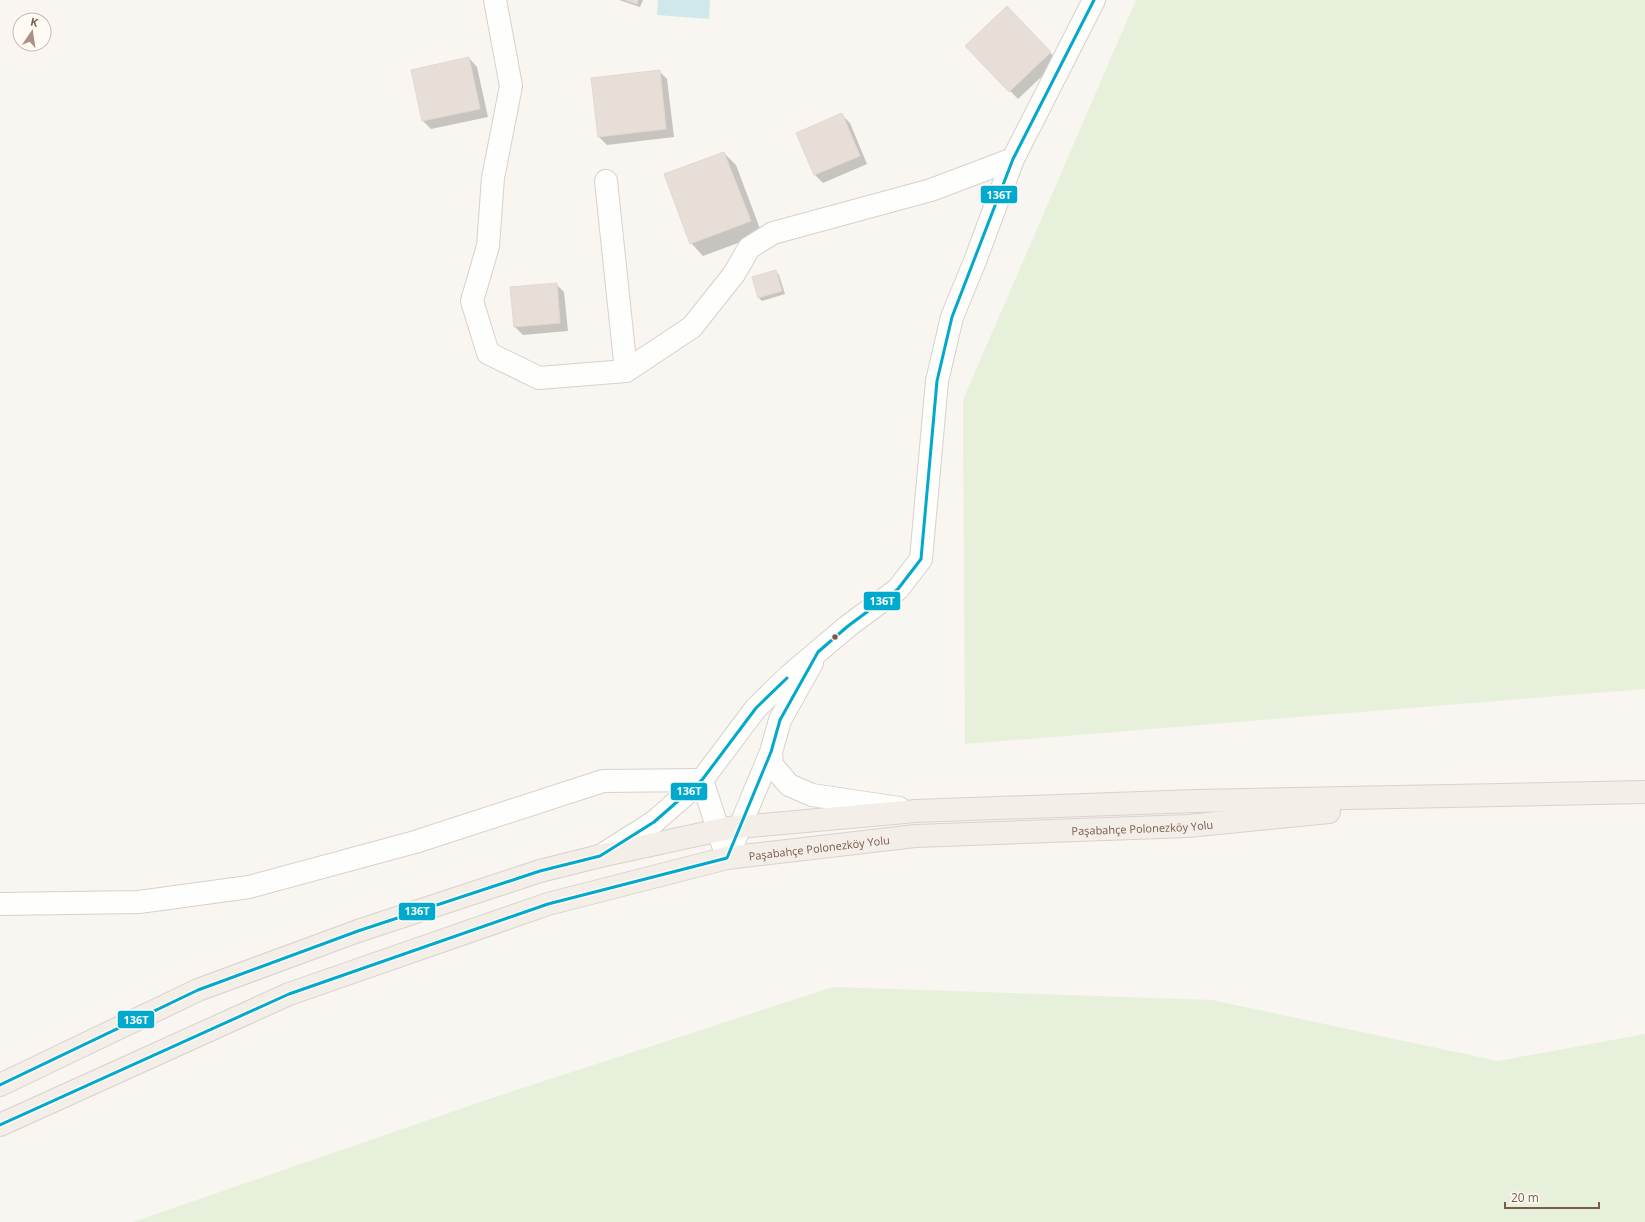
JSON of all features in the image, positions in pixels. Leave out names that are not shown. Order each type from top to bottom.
[{"type":"main road","name":"Paşabahçe Polonezköy Yolu","points":[[0,1085],[198,990],[358,931],[540,871],[600,856],[729,829],[916,811],[1196,801],[1645,792]]},
{"type":"main road","name":"Paşabahçe Polonezköy Yolu","points":[[0,1126],[289,994],[548,904],[728,858],[915,836],[1188,826],[1493,796]]},
{"type":"street","points":[[495,0],[511,86],[493,178],[488,246],[472,301],[488,354],[539,378],[626,371],[692,327],[734,274],[749,248],[773,233],[931,190],[1013,159]]},
{"type":"street","points":[[600,856],[654,822],[702,780],[756,708],[848,626],[898,589],[921,559],[938,374],[952,317],[975,261],[1013,159],[1094,0]]},
{"type":"street","points":[[606,181],[626,371]]},
{"type":"street","points":[[728,858],[729,829],[771,752],[780,720],[818,652]]},
{"type":"street","points":[[771,752],[772,765],[790,786],[812,796],[916,811]]},
{"type":"street","points":[[702,780],[729,829]]},
{"type":"street","points":[[0,904],[139,902],[249,887],[415,842],[603,781],[702,780]]},
{"type":"green space","points":[[1136,0],[1645,0],[1645,689],[965,744],[963,400]]},
{"type":"green space","points":[[833,987],[1212,1000],[1498,1061],[1645,1034],[1645,1222],[133,1222],[492,1098]]},
{"type":"water","points":[[658,0],[710,0],[709,19],[657,15]]},
{"type":"building","points":[[625,0],[638,0],[637,4]]},
{"type":"building","points":[[1007,6],[1051,52],[1009,92],[965,46]]},
{"type":"building","points":[[469,57],[480,109],[422,121],[411,70]]},
{"type":"building","points":[[660,70],[666,129],[598,137],[591,78]]},
{"type":"building","points":[[842,113],[860,156],[814,175],[796,133]]},
{"type":"building","points":[[724,152],[751,221],[690,244],[664,174]]},
{"type":"building","points":[[776,270],[782,291],[758,298],[752,277]]},
{"type":"building","points":[[557,283],[560,323],[514,327],[510,287]]},
{"type":"transit line","name":"136T","points":[[0,1125],[289,994],[548,904],[727,858],[771,752],[780,720],[818,652],[848,626],[898,589],[921,559],[937,381],[952,317],[1013,159],[1094,0]]},
{"type":"transit line","name":"136T","points":[[0,1085],[198,990],[358,931],[540,871],[600,856],[654,822],[702,780],[756,708],[787,678]]}]
